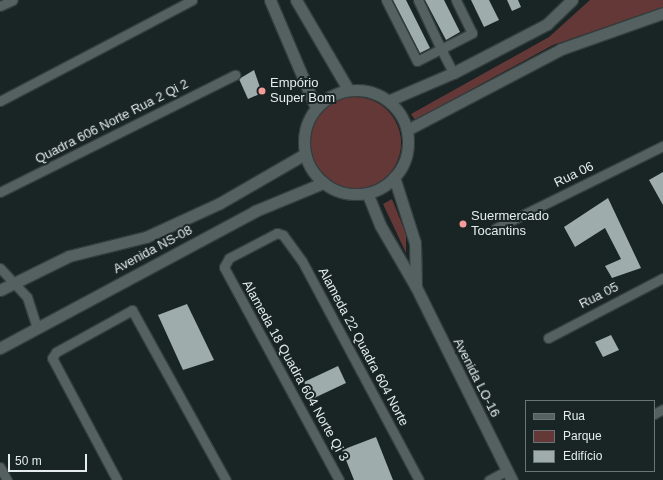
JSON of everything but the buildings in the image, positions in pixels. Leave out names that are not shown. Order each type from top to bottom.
[{"type":"street","points":[[0,6],[12,0]]},
{"type":"street","points":[[0,101],[192,0]]},
{"type":"street","points":[[270,0],[316,106]]},
{"type":"street","points":[[296,0],[348,89]]},
{"type":"street","points":[[386,0],[417,61],[472,33],[456,0]]},
{"type":"street","points":[[418,0],[453,73]]},
{"type":"street","points":[[390,100],[453,73],[547,24],[572,0]]},
{"type":"street","points":[[407,130],[561,49],[663,13]]},
{"type":"street","name":"Quadra 606 Norte Rua 2 Qi 2","points":[[0,192],[235,75]]},
{"type":"street","points":[[348,89],[378,93],[390,100],[407,130],[406,150],[394,176],[368,195],[338,192],[323,184],[304,154],[303,140],[316,106],[348,89]]},
{"type":"street","name":"Rua 06","points":[[496,228],[663,146]]},
{"type":"street","name":"Avenida NS-08","points":[[0,290],[69,256],[146,237],[220,204],[304,154]]},
{"type":"street","name":"Avenida LO-16","points":[[394,176],[416,243],[416,287]]},
{"type":"street","name":"Avenida NS-08","points":[[0,348],[255,211],[323,184]]},
{"type":"street","name":"Avenida LO-16","points":[[368,195],[380,224],[416,287],[510,475]]},
{"type":"street","name":"Alameda 18 Quadra 604 Norte Qi 3","points":[[277,233],[229,258],[224,267],[226,274],[339,480]]},
{"type":"street","name":"Alameda 22 Quadra 604 Norte","points":[[277,233],[283,234],[302,261],[419,480]]},
{"type":"street","points":[[0,268],[16,282],[27,296],[37,328]]},
{"type":"street","name":"Rua 05","points":[[548,338],[663,278]]},
{"type":"street","points":[[117,480],[52,358],[56,352],[128,311],[136,312],[226,480]]},
{"type":"street","points":[[0,467],[7,480]]},
{"type":"street","points":[[489,480],[510,475]]},
{"type":"green space","points":[[590,0],[663,0],[663,7],[553,45],[415,120],[411,114],[549,37]]},
{"type":"green space","points":[[346,97],[364,97],[381,104],[394,117],[401,134],[401,152],[394,169],[381,182],[364,189],[346,189],[329,182],[316,169],[309,152],[309,134],[316,117],[329,104]]},
{"type":"green space","points":[[392,199],[406,234],[406,253],[383,204]]},
{"type":"place","name":"Empório Super Bom","points":[[262,91]]},
{"type":"place","name":"Suermercado Tocantins","points":[[463,224]]}]
